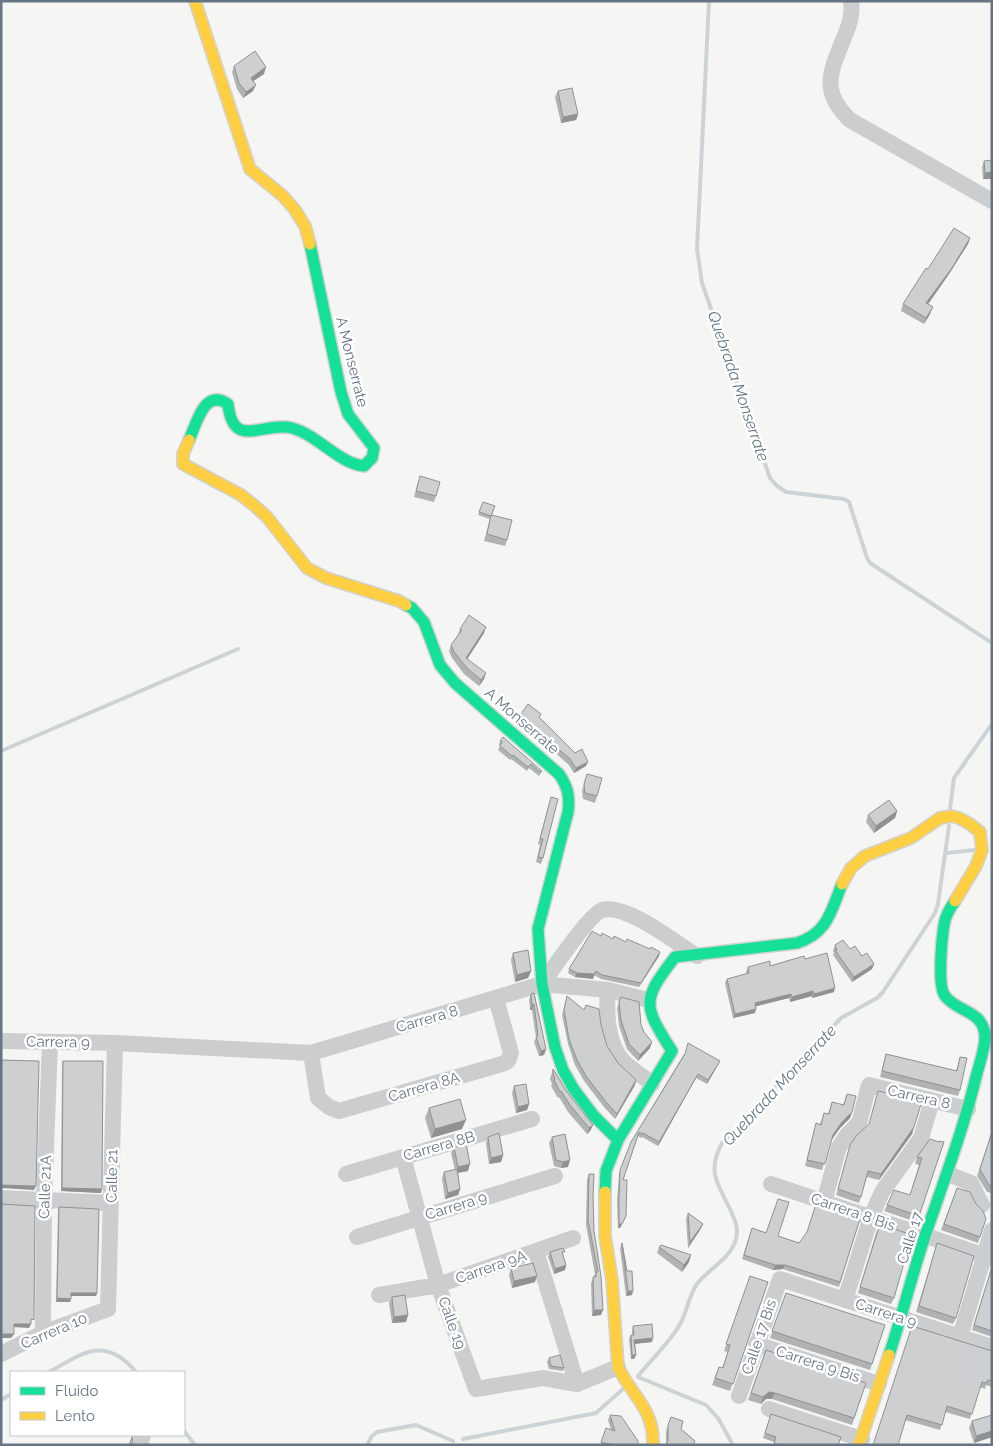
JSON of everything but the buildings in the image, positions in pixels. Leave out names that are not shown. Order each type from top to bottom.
[{"type":"street","name":"A Monserrate","points":[[195,1],[250,169],[283,196],[305,226],[341,392],[348,414],[374,448],[372,458],[364,466],[355,465],[300,431],[277,427],[246,431],[235,427],[230,420],[228,404],[222,400],[214,399],[206,404],[183,454],[183,464],[241,495],[256,507],[307,568],[326,578],[399,601],[412,608],[424,622],[440,665],[455,682],[559,774],[567,784],[571,796],[568,812],[538,930],[542,984]]},
{"type":"street","points":[[851,1],[852,16],[834,63],[830,80],[831,94],[838,108],[850,120],[992,201]]},
{"type":"street","points":[[653,1445],[655,1432],[652,1420],[620,1372],[612,1280],[605,1236],[604,1201],[606,1171],[618,1140],[672,1051],[654,1022],[648,1000],[660,976],[675,957],[697,956],[797,943],[814,936],[827,921],[841,883],[851,868],[864,856],[879,848],[913,838],[933,821],[950,816],[968,820],[986,829]]},
{"type":"street","name":"Calle 17","points":[[860,1442],[926,1236],[948,1174],[968,1109],[986,1038],[983,1025],[976,1016],[954,1004],[944,995],[940,982],[944,924],[948,912],[976,866],[982,850],[986,829]]},
{"type":"street","points":[[618,1140],[594,1116],[573,1088],[563,1070],[555,1047],[542,984],[590,919],[601,910],[616,910],[630,914],[697,956]]},
{"type":"street","points":[[542,984],[608,990],[648,1000]]},
{"type":"street","name":"Carrera 8","points":[[115,1043],[311,1053],[542,984]]},
{"type":"street","points":[[608,990],[606,1012],[611,1039],[622,1060],[652,1084]]},
{"type":"street","name":"Carrera 8A","points":[[311,1053],[318,1098],[329,1107],[339,1111],[502,1064],[508,1061],[511,1053],[496,998]]},
{"type":"street","name":"Carrera 9","points":[[1,1041],[115,1043]]},
{"type":"street","name":"Calle 21A","points":[[43,1333],[44,1201],[50,1042]]},
{"type":"street","name":"Calle 21","points":[[108,1309],[115,1043]]},
{"type":"street","name":"Carrera 8","points":[[824,1202],[839,1147],[847,1135],[859,1123],[869,1086],[968,1109]]},
{"type":"street","points":[[845,1300],[871,1217],[882,1192],[922,1138],[932,1101]]},
{"type":"street","name":"Carrera 8B","points":[[346,1174],[532,1119]]},
{"type":"street","name":"Calle 19","points":[[403,1157],[421,1216],[438,1285],[476,1389],[543,1378],[577,1384]]},
{"type":"street","points":[[948,1174],[971,1183],[982,1205]]},
{"type":"street","name":"Carrera 9","points":[[357,1237],[555,1176]]},
{"type":"street","name":"Carrera 8 Bis","points":[[771,1184],[988,1256]]},
{"type":"street","points":[[1,1198],[111,1203]]},
{"type":"street","points":[[960,1337],[988,1256],[992,1230]]},
{"type":"street","name":"Carrera 9A","points":[[379,1296],[438,1285],[573,1238]]},
{"type":"street","points":[[536,1251],[577,1384],[620,1372]]},
{"type":"street","name":"Carrera 9","points":[[780,1279],[992,1348]]},
{"type":"street","name":"Calle 17 Bis","points":[[739,1396],[780,1279]]},
{"type":"street","name":"Carrera 10","points":[[1,1354],[43,1333],[108,1309]]},
{"type":"street","name":"Carrera 9 Bis","points":[[756,1344],[879,1384]]},
{"type":"street","points":[[769,1409],[860,1442]]},
{"type":"waterway","name":"Quebrada Monserrate","points":[[709,1],[697,249],[702,283],[770,478],[786,492],[844,499],[849,502],[870,563],[992,643]]},
{"type":"waterway","points":[[1,751],[238,649]]},
{"type":"waterway","name":"Quebrada Monserrate","points":[[950,809],[954,778],[992,724]]},
{"type":"waterway","name":"Quebrada Monserrate","points":[[638,1376],[675,1333],[697,1284],[728,1254],[736,1240],[736,1222],[716,1177],[715,1161],[722,1143],[841,1018],[877,998],[883,992],[935,913],[938,904],[949,826]]},
{"type":"waterway","points":[[946,853],[975,850]]},
{"type":"waterway","points":[[51,1371],[83,1354],[94,1351],[114,1354],[135,1371]]},
{"type":"waterway","points":[[638,1377],[706,1405],[718,1418],[733,1445]]},
{"type":"waterway","points":[[463,1439],[596,1413],[623,1389]]},
{"type":"waterway","points":[[1,1400],[10,1395]]},
{"type":"waterway","points":[[367,1445],[372,1436],[377,1432],[416,1425],[453,1441]]},
{"type":"waterway","points":[[185,1432],[195,1445]]},
{"type":"traffic: fast","points":[[189,440],[202,410],[213,400],[220,400],[228,404],[231,418],[236,427],[243,430],[292,428],[311,436],[337,455],[355,464],[364,466],[372,458],[374,448],[348,414],[341,392],[310,244]]},
{"type":"traffic: fast","points":[[406,605],[412,608],[424,622],[440,665],[455,683],[559,774],[566,788],[569,802],[568,812],[538,929],[542,984],[555,1047],[563,1070],[573,1088],[594,1116],[618,1140]]},
{"type":"traffic: fast","points":[[605,1192],[606,1171],[618,1140],[672,1051],[655,1023],[650,1003],[651,994],[656,984],[675,957],[797,943],[807,939],[816,933],[827,920],[842,884]]},
{"type":"traffic: fast","points":[[889,1355],[920,1251],[965,1117],[985,1042],[984,1028],[980,1022],[970,1013],[950,1002],[945,996],[941,983],[944,925],[955,901]]},
{"type":"traffic: slow","points":[[195,1],[250,169],[283,196],[295,210],[305,226],[310,244]]},
{"type":"traffic: slow","points":[[189,440],[183,454],[183,464],[241,495],[256,507],[267,517],[307,568],[326,578],[399,601],[406,605]]},
{"type":"traffic: slow","points":[[842,884],[851,868],[865,856],[911,838],[940,818],[951,816],[970,824],[980,832],[982,850],[976,866],[955,901]]},
{"type":"traffic: slow","points":[[605,1192],[605,1236],[612,1280],[618,1367],[646,1412],[650,1422],[653,1445]]},
{"type":"traffic: slow","points":[[859,1445],[889,1355]]}]
